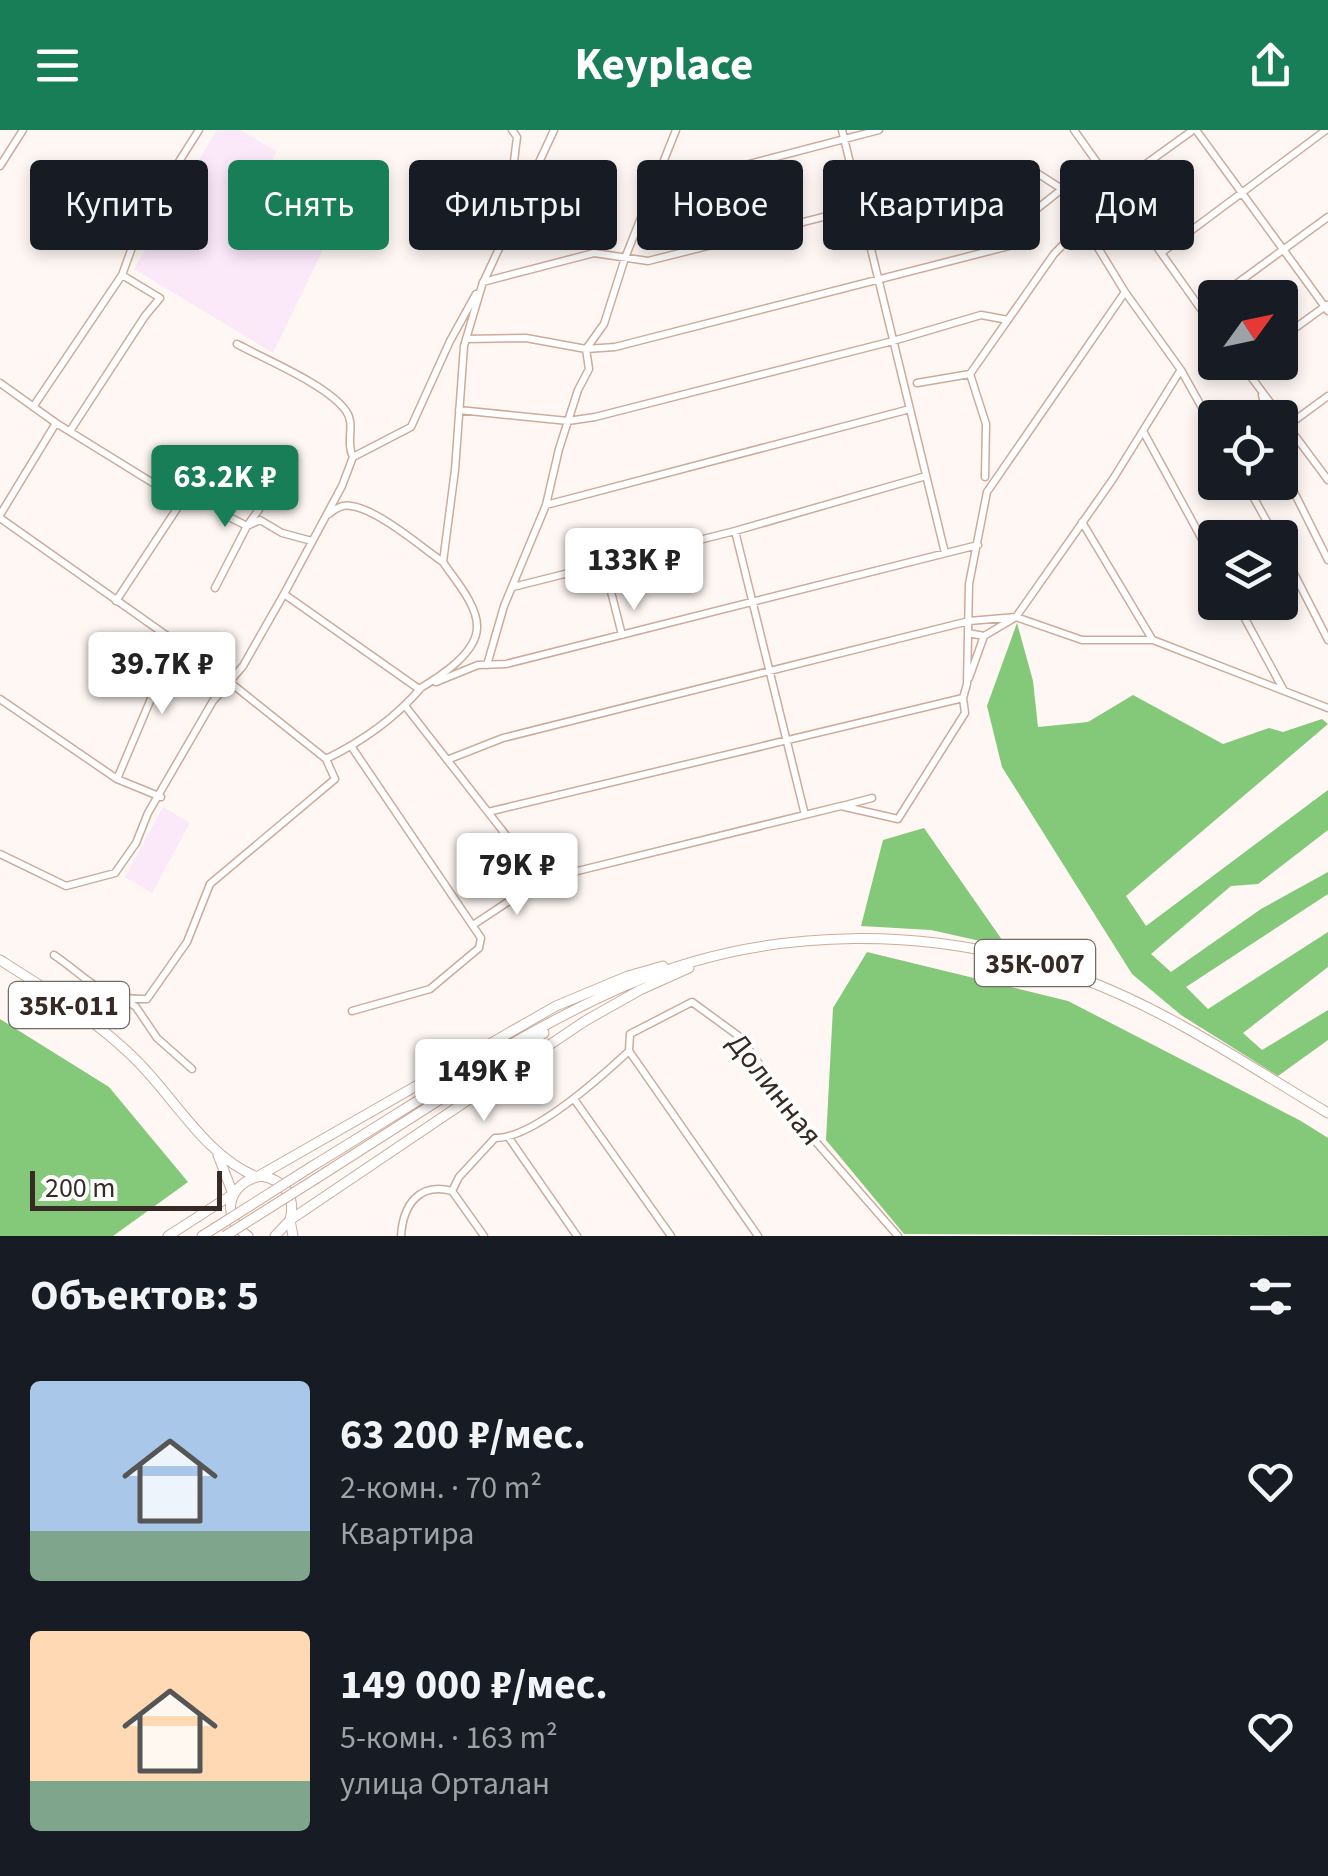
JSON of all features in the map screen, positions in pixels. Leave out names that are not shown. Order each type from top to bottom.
[{"type":"main road","name":"35К-007","points":[[257,1176],[556,1006],[628,976],[763,946],[831,939],[900,940],[1004,954],[1087,980],[1328,1113]]},
{"type":"main road","name":"35К-007","points":[[202,1236],[523,1039],[642,980],[710,958]]},
{"type":"main road","name":"35К-007","points":[[290,1220],[585,1020],[710,958]]},
{"type":"main road","name":"35К-011","points":[[0,960],[57,996],[133,1057],[211,1144],[233,1194]]},
{"type":"main road","name":"35К-007","points":[[226,1236],[571,1014]]},
{"type":"main road","points":[[211,1144],[236,1166],[276,1180],[288,1191],[293,1207],[293,1236]]},
{"type":"main road","points":[[168,1236],[257,1176]]},
{"type":"main road","points":[[233,1194],[230,1212],[248,1236]]},
{"type":"main road","points":[[274,1236],[290,1220]]},
{"type":"street","points":[[0,166],[23,130]]},
{"type":"street","points":[[33,407],[122,275],[142,220],[198,130]]},
{"type":"street","points":[[512,130],[517,136],[514,160]]},
{"type":"street","points":[[540,160],[554,130]]},
{"type":"street","points":[[486,664],[546,505],[568,421],[589,369],[586,348],[604,324],[625,258],[676,130]]},
{"type":"street","points":[[842,130],[849,160]]},
{"type":"street","points":[[764,160],[879,130]]},
{"type":"street","points":[[1074,130],[1095,160]]},
{"type":"street","points":[[1152,160],[1195,130],[1327,308],[1298,327]]},
{"type":"street","points":[[1161,253],[1326,130]]},
{"type":"street","points":[[466,339],[526,338],[586,348],[615,347],[1013,245],[1024,234],[1028,216],[1060,191]]},
{"type":"street","points":[[1240,280],[1328,216]]},
{"type":"street","points":[[483,282],[594,253],[648,262],[823,218]]},
{"type":"street","points":[[917,384],[970,374],[1060,248]]},
{"type":"street","points":[[352,456],[411,427],[497,250]]},
{"type":"street","points":[[871,250],[945,553]]},
{"type":"street","points":[[1100,250],[1198,400]]},
{"type":"street","points":[[1159,250],[1198,305]]},
{"type":"street","points":[[70,431],[160,298],[122,275]]},
{"type":"street","points":[[443,562],[456,470],[466,339],[483,282]]},
{"type":"street","points":[[841,806],[898,819],[965,714],[969,584],[987,492],[1125,292]]},
{"type":"street","points":[[459,410],[568,421],[594,417],[981,315],[1008,320]]},
{"type":"street","points":[[0,854],[66,886],[114,873],[228,681],[242,666],[342,486],[352,456],[348,447],[351,422],[345,408],[310,381],[237,344]]},
{"type":"street","points":[[963,698],[984,636],[1016,617],[1181,370]]},
{"type":"street","points":[[970,374],[986,424],[984,477]]},
{"type":"street","points":[[1254,380],[1268,400]]},
{"type":"street","points":[[0,383],[182,500],[220,506],[231,518],[247,526]]},
{"type":"street","points":[[1261,391],[1263,400]]},
{"type":"street","points":[[1298,418],[1328,396]]},
{"type":"street","points":[[546,505],[910,410]]},
{"type":"street","points":[[56,422],[0,516],[228,681],[326,759],[334,778],[327,788],[210,884],[187,942],[157,989],[147,999],[126,1000]]},
{"type":"street","points":[[1144,430],[1198,531]]},
{"type":"street","points":[[1298,440],[1328,480]]},
{"type":"street","points":[[207,476],[231,490],[220,506]]},
{"type":"street","points":[[512,587],[735,531],[926,476]]},
{"type":"street","points":[[215,588],[247,526],[270,494]]},
{"type":"street","points":[[116,601],[182,500]]},
{"type":"street","points":[[1298,500],[1328,560]]},
{"type":"street","points":[[326,517],[337,507],[350,505],[369,512],[443,562],[472,607],[478,627],[471,646],[440,677],[419,690],[406,708],[326,759]]},
{"type":"street","points":[[247,526],[260,520],[282,533],[312,541]]},
{"type":"street","points":[[1082,522],[1153,640]]},
{"type":"street","points":[[735,531],[804,816]]},
{"type":"street","points":[[419,690],[478,665],[506,664],[978,545]]},
{"type":"street","points":[[604,564],[622,634]]},
{"type":"street","points":[[1298,581],[1328,640]]},
{"type":"street","points":[[284,594],[419,690]]},
{"type":"street","points":[[446,760],[503,738],[968,621],[1016,617],[1082,640],[1153,640],[1328,708]]},
{"type":"street","points":[[1246,620],[1284,690]]},
{"type":"street","points":[[968,633],[984,636]]},
{"type":"street","points":[[117,779],[175,642]]},
{"type":"street","points":[[488,812],[963,698]]},
{"type":"street","points":[[0,700],[117,779],[160,798]]},
{"type":"street","points":[[406,708],[542,880]]},
{"type":"street","points":[[351,746],[482,938],[479,948],[430,989],[352,1011]]},
{"type":"street","points":[[473,925],[542,880],[872,798]]},
{"type":"street","points":[[54,955],[90,986],[136,1007],[157,1038],[192,1068]]},
{"type":"street","name":"Долинная","points":[[629,1051],[630,1034],[692,1002],[740,1038],[809,1134],[898,1236]]},
{"type":"street","points":[[452,1191],[459,1177],[495,1138],[509,1138],[574,1099],[629,1051],[758,1236]]},
{"type":"street","points":[[574,1099],[671,1236]]},
{"type":"street","points":[[509,1138],[577,1236]]},
{"type":"street","points":[[400,1236],[416,1195],[427,1188],[452,1191],[484,1236]]},
{"type":"shaded area","points":[[217,130],[240,130],[276,151],[273,160],[228,160],[228,250],[323,250],[273,353],[134,269],[145,250],[208,250],[208,160],[199,160]]},
{"type":"shaded area","points":[[163,807],[190,823],[152,893],[125,877]]},
{"type":"green space","points":[[1017,623],[1033,681],[1038,727],[1088,722],[1133,695],[1223,744],[1269,728],[1283,732],[1322,719],[1328,724],[1126,896],[1146,926],[1328,790],[1328,830],[1258,884],[1231,886],[1151,954],[1171,972],[1261,909],[1328,872],[1328,894],[1186,987],[1208,1009],[1328,932],[1328,967],[1243,1033],[1262,1050],[1328,1010],[1328,1040],[1278,1076],[1181,1015],[1132,974],[1002,767],[987,706]]},
{"type":"green space","points":[[924,828],[1007,947],[931,930],[861,926],[883,840]]},
{"type":"green space","points":[[867,952],[1068,1001],[1301,1121],[1328,1138],[1328,1236],[904,1234],[826,1140],[833,1008]]},
{"type":"green space","points":[[0,1019],[109,1087],[188,1182],[113,1236],[0,1236]]}]
